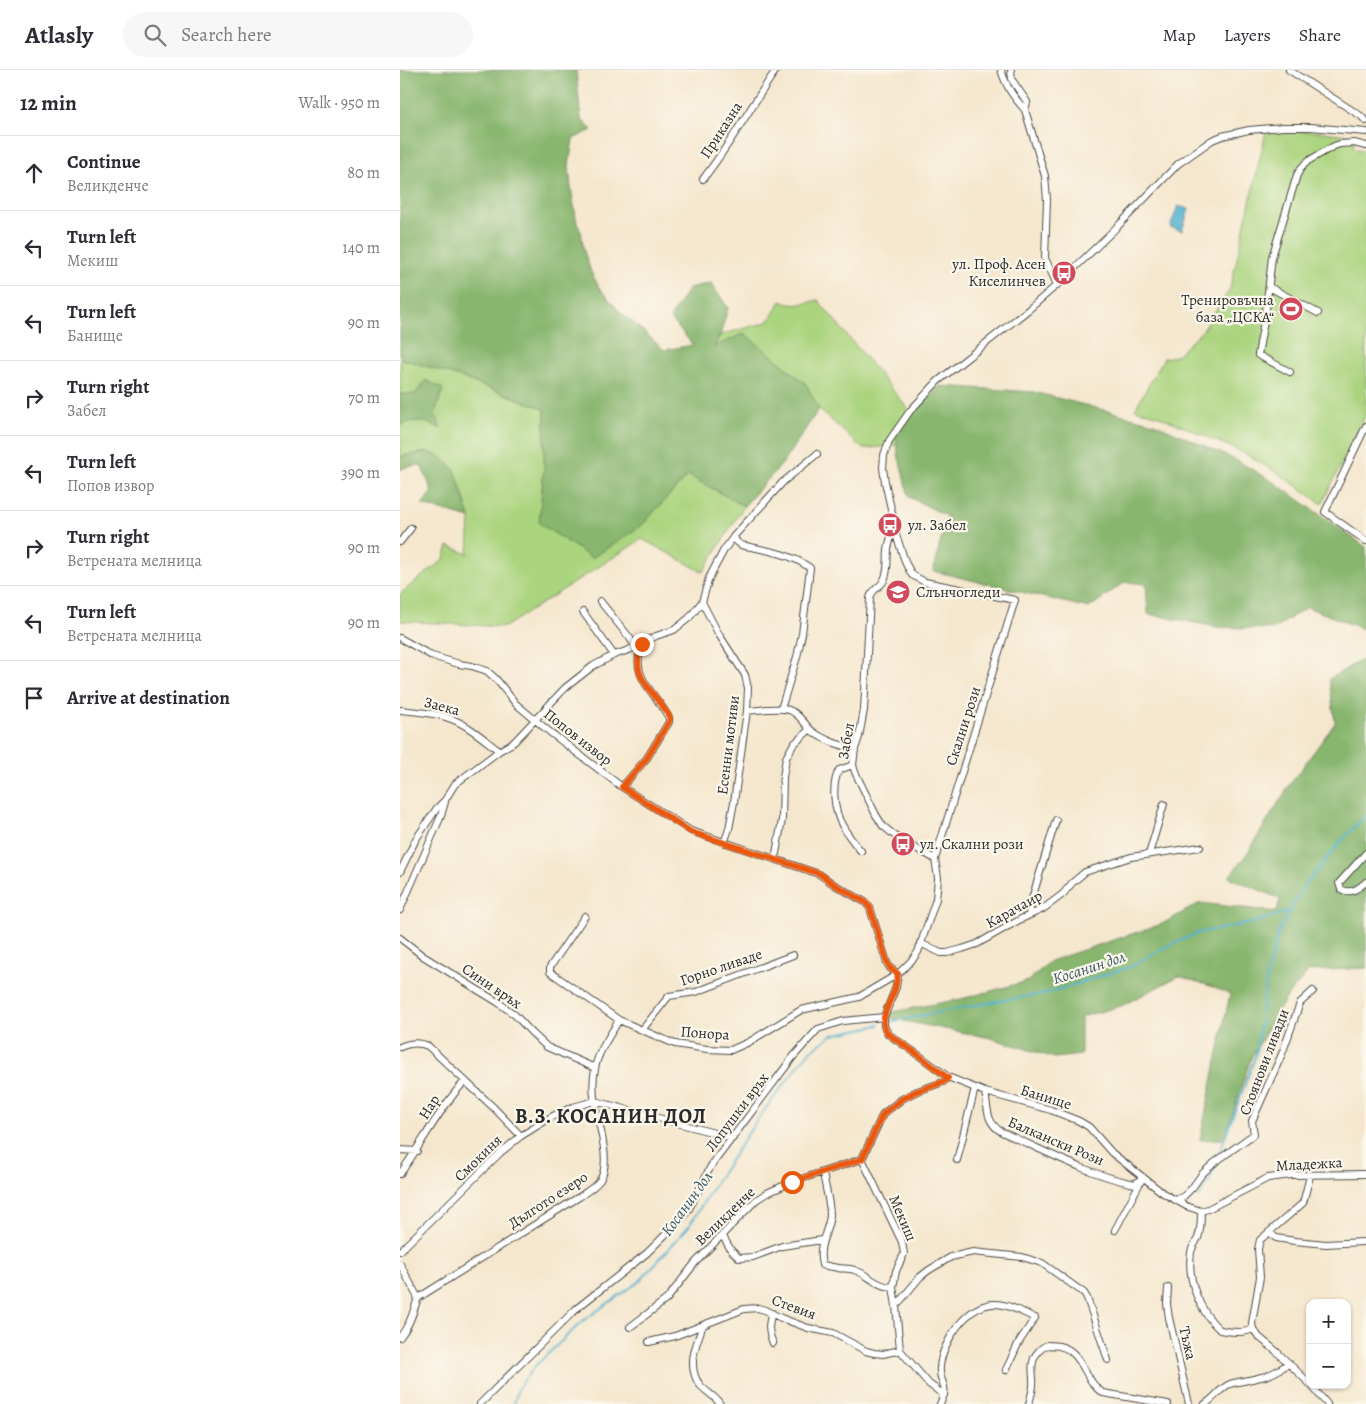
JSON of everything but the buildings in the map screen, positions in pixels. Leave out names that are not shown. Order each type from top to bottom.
[{"type":"street","name":"Приказна","points":[[703,179],[776,70]]},
{"type":"street","points":[[1001,70],[1010,93],[1025,110],[1045,176],[1047,200],[1045,258],[1057,285]]},
{"type":"street","points":[[1011,70],[1012,80],[1027,102],[1025,110]]},
{"type":"street","points":[[1289,70],[1366,121]]},
{"type":"street","name":"Забел","points":[[935,859],[895,836],[883,826],[857,778],[853,766],[864,710],[870,598],[872,592],[884,581],[887,569],[888,548],[894,528],[883,468],[884,455],[889,441],[910,411],[938,381],[1057,285],[1178,164],[1212,140],[1249,130],[1283,127],[1311,127],[1366,132]]},
{"type":"street","points":[[1290,372],[1258,355],[1271,262],[1293,185],[1301,168],[1308,161],[1340,144],[1354,143],[1366,146]]},
{"type":"street","points":[[1269,287],[1318,313]]},
{"type":"street","points":[[1366,426],[1325,512],[1366,541]]},
{"type":"street","points":[[400,872],[416,839],[455,784],[514,742],[565,688],[593,666],[656,636],[674,630],[689,618],[702,602],[709,578],[734,536],[783,482],[817,454]]},
{"type":"street","points":[[400,542],[411,528]]},
{"type":"street","name":"Скални рози","points":[[894,528],[906,564],[912,575],[925,582],[1014,600],[935,859]]},
{"type":"street","points":[[734,536],[741,545],[782,553],[803,562],[810,568],[802,634],[781,709]]},
{"type":"street","points":[[600,601],[629,636],[639,645]]},
{"type":"street","name":"Есенни мотиви","points":[[702,602],[718,633],[745,675],[748,688],[747,711],[734,802],[729,829],[724,843]]},
{"type":"street","points":[[583,612],[614,655]]},
{"type":"street","name":"Попов извор","points":[[400,638],[432,656],[487,671],[516,704],[534,720],[622,787],[691,832],[820,874],[865,902],[870,908],[887,962],[890,968],[898,974]]},
{"type":"street","points":[[622,787],[647,758],[670,718],[640,675],[638,664],[639,645]]},
{"type":"street","name":"Заека","points":[[400,710],[443,716],[454,720],[472,730],[499,751]]},
{"type":"street","points":[[747,711],[789,710],[795,713],[810,730],[820,737],[855,749]]},
{"type":"street","points":[[775,859],[782,820],[783,778],[786,758],[792,744],[810,730]]},
{"type":"street","points":[[853,766],[839,770],[835,780],[834,796],[841,824],[861,851]]},
{"type":"street","points":[[400,910],[441,816],[445,800]]},
{"type":"street","points":[[1149,854],[1164,804]]},
{"type":"street","points":[[1029,915],[1031,902],[1056,820]]},
{"type":"street","name":"Карачаир","points":[[920,943],[941,953],[977,944],[1029,915],[1042,910],[1063,894],[1084,872],[1131,857],[1200,847]]},
{"type":"street","points":[[1366,854],[1339,883],[1344,892],[1356,890],[1366,882]]},
{"type":"street","points":[[884,1017],[896,987],[898,974],[918,952],[936,899],[938,878],[935,859]]},
{"type":"street","name":"Понора","points":[[585,916],[550,967],[552,974],[619,1020],[674,1044],[707,1049],[731,1050],[749,1042],[802,1010],[859,997],[898,974]]},
{"type":"street","name":"Сини връх","points":[[400,938],[423,956],[499,1003],[515,1015],[547,1047],[595,1068]]},
{"type":"street","name":"Горно ливаде","points":[[642,1030],[669,996],[696,992],[793,955]]},
{"type":"street","name":"Стоянови ливади","points":[[1176,1200],[1184,1196],[1214,1162],[1254,1134],[1252,1121],[1282,1054],[1300,1003],[1313,991]]},
{"type":"street","name":"Банище","points":[[884,1017],[884,1026],[888,1034],[948,1078],[985,1092],[1069,1116],[1089,1127],[1112,1153],[1163,1193],[1186,1206],[1201,1211]]},
{"type":"street","name":"Лопушки връх","points":[[480,1404],[576,1309],[647,1253],[671,1230],[690,1207],[711,1166],[793,1057],[818,1029],[843,1021],[884,1017]]},
{"type":"street","name":"Дългото езеро","points":[[418,1298],[579,1197],[600,1180],[603,1172],[604,1154],[595,1101],[595,1068],[619,1020]]},
{"type":"street","points":[[400,1047],[415,1044],[428,1046],[521,1136]]},
{"type":"street","points":[[862,1159],[883,1114],[902,1099],[943,1082],[948,1078]]},
{"type":"street","name":"Нар","points":[[400,1174],[417,1151],[452,1095],[465,1081]]},
{"type":"street","points":[[957,1160],[974,1088]]},
{"type":"street","name":"Балкански Рози","points":[[985,1092],[990,1122],[1002,1132],[1065,1161],[1119,1181],[1135,1184],[1143,1177]]},
{"type":"street","points":[[595,1101],[733,1138]]},
{"type":"street","name":"Смокиня","points":[[400,1251],[500,1153],[521,1136],[552,1116],[573,1107],[595,1101]]},
{"type":"street","points":[[400,1150],[417,1151]]},
{"type":"street","name":"Великденче","points":[[630,1328],[667,1299],[695,1263],[756,1200],[792,1182],[862,1159]]},
{"type":"street","name":"Мекиш","points":[[862,1159],[902,1242],[904,1254],[896,1271],[893,1287],[900,1350]]},
{"type":"street","points":[[823,1173],[830,1214],[822,1240],[820,1256],[822,1264],[854,1270],[885,1287],[893,1287]]},
{"type":"street","name":"Младежка","points":[[1201,1211],[1268,1178],[1292,1175],[1366,1174]]},
{"type":"street","points":[[1306,1381],[1290,1363],[1259,1337],[1253,1330],[1252,1323],[1260,1277],[1260,1240],[1303,1203],[1310,1176]]},
{"type":"street","points":[[1115,1230],[1143,1177]]},
{"type":"street","points":[[1201,1211],[1199,1236],[1191,1251],[1190,1274],[1196,1294],[1204,1312],[1220,1330],[1240,1332],[1253,1330]]},
{"type":"street","points":[[1269,1232],[1276,1238],[1295,1241],[1326,1244],[1363,1242]]},
{"type":"street","points":[[722,1235],[731,1250],[739,1258],[753,1257],[782,1246],[822,1240]]},
{"type":"street","points":[[896,1306],[920,1277],[951,1257],[973,1252],[1022,1257],[1042,1263],[1084,1293],[1088,1298],[1108,1360]]},
{"type":"street","points":[[400,1264],[418,1298],[413,1315],[400,1337]]},
{"type":"street","name":"Тъжа","points":[[1168,1288],[1168,1318],[1189,1404]]},
{"type":"street","points":[[940,1404],[945,1388],[940,1371],[942,1356],[948,1340],[963,1319],[979,1309],[994,1304],[1008,1307],[1035,1318],[1019,1342],[1006,1370]]},
{"type":"street","name":"Стевия","points":[[649,1342],[674,1336],[744,1309],[758,1308],[808,1328],[833,1333],[866,1351],[884,1354],[900,1350]]},
{"type":"street","points":[[772,1313],[768,1332],[773,1343]]},
{"type":"street","points":[[703,1324],[694,1349],[692,1363],[700,1386],[720,1404]]},
{"type":"street","points":[[1029,1404],[1033,1387],[1033,1362],[1040,1350],[1047,1346],[1062,1347],[1072,1352],[1096,1388],[1103,1393],[1168,1404]]},
{"type":"street","points":[[900,1350],[924,1379],[944,1396]]},
{"type":"street","points":[[1205,1404],[1229,1384],[1262,1377],[1290,1363]]},
{"type":"street","points":[[1314,1389],[1327,1404]]},
{"type":"green space","points":[[400,70],[576,70],[581,119],[592,130],[573,139],[569,166],[571,188],[584,251],[591,272],[600,289],[621,313],[664,350],[693,345],[670,318],[689,288],[711,283],[728,308],[720,335],[714,347],[744,333],[806,384],[819,409],[782,464],[744,506],[688,475],[641,526],[592,558],[539,523],[544,466],[545,409],[460,377],[400,358]]},
{"type":"green space","name":"Тренировъчна база „ЦСКА“","points":[[1266,132],[1324,132],[1356,136],[1353,148],[1366,151],[1366,414],[1322,504],[1284,477],[1244,453],[1159,416],[1135,409],[1164,358],[1176,356],[1203,330],[1230,289]]},
{"type":"green space","points":[[818,300],[910,411],[897,445],[863,449],[819,409],[713,347],[720,335],[768,322],[781,301],[795,305]]},
{"type":"green space","points":[[400,358],[460,377],[545,409],[544,466],[641,526],[688,475],[744,506],[703,572],[642,539],[505,627],[400,621],[400,594],[444,559],[448,546],[468,554],[470,518],[455,470],[428,452],[400,456]]},
{"type":"green space","points":[[426,380],[443,389],[435,413],[441,429],[421,421],[400,425],[400,394],[415,394]]},
{"type":"green space","points":[[940,386],[1034,392],[1154,423],[1236,460],[1275,483],[1366,547],[1366,630],[1307,607],[1274,629],[1217,627],[1148,614],[1146,584],[1125,582],[1089,608],[933,571],[947,516],[909,497],[898,454],[896,430]]},
{"type":"green space","points":[[428,452],[441,457],[455,470],[470,518],[422,505],[432,491],[421,465],[406,467],[400,470],[400,456]]},
{"type":"green space","points":[[1366,657],[1366,968],[1309,971],[1288,995],[1251,1058],[1224,1139],[1200,1140],[1230,994],[1213,987],[1179,976],[1121,1006],[1081,1017],[1081,1055],[1055,1058],[991,1038],[889,1018],[892,1012],[961,999],[1028,981],[1050,961],[1162,924],[1200,903],[1277,912],[1280,899],[1229,877],[1249,851],[1288,787],[1335,723],[1329,679]]},
{"type":"water","points":[[1178,206],[1189,209],[1182,231],[1170,227]]},
{"type":"waterway","points":[[1218,1157],[1256,1054],[1267,975],[1279,930],[1302,889],[1342,840],[1366,815]]},
{"type":"waterway","name":"Косанин дол","points":[[889,1022],[1044,994],[1133,966],[1161,949],[1198,933],[1256,922],[1289,911]]},
{"type":"waterway","name":"Косанин дол","points":[[514,1404],[518,1388],[535,1366],[584,1320],[640,1281],[689,1226],[757,1120],[808,1053],[832,1035],[879,1025]]},
{"type":"waterway","points":[[1199,1197],[1210,1180],[1215,1166]]},
{"type":"place","name":"ул. Проф. Асен Киселинчев","points":[[1064,273]]},
{"type":"place","name":"Тренировъчна база „ЦСКА“","points":[[1291,309]]},
{"type":"place","name":"ул. Забел","points":[[890,525]]},
{"type":"place","name":"Слънчогледи","points":[[898,592]]},
{"type":"place","name":"ул. Скални рози","points":[[903,844]]},
{"type":"district","name":"В.З. КОСАНИН ДОЛ","points":[[611,1116]]},
{"type":"route","points":[[642,644],[638,653],[640,675],[670,718],[647,758],[622,787],[691,832],[820,874],[865,902],[870,908],[888,966],[898,974],[896,987],[884,1017],[885,1031],[948,1078],[933,1087],[915,1092],[902,1099],[883,1114],[862,1159],[792,1182]]}]
